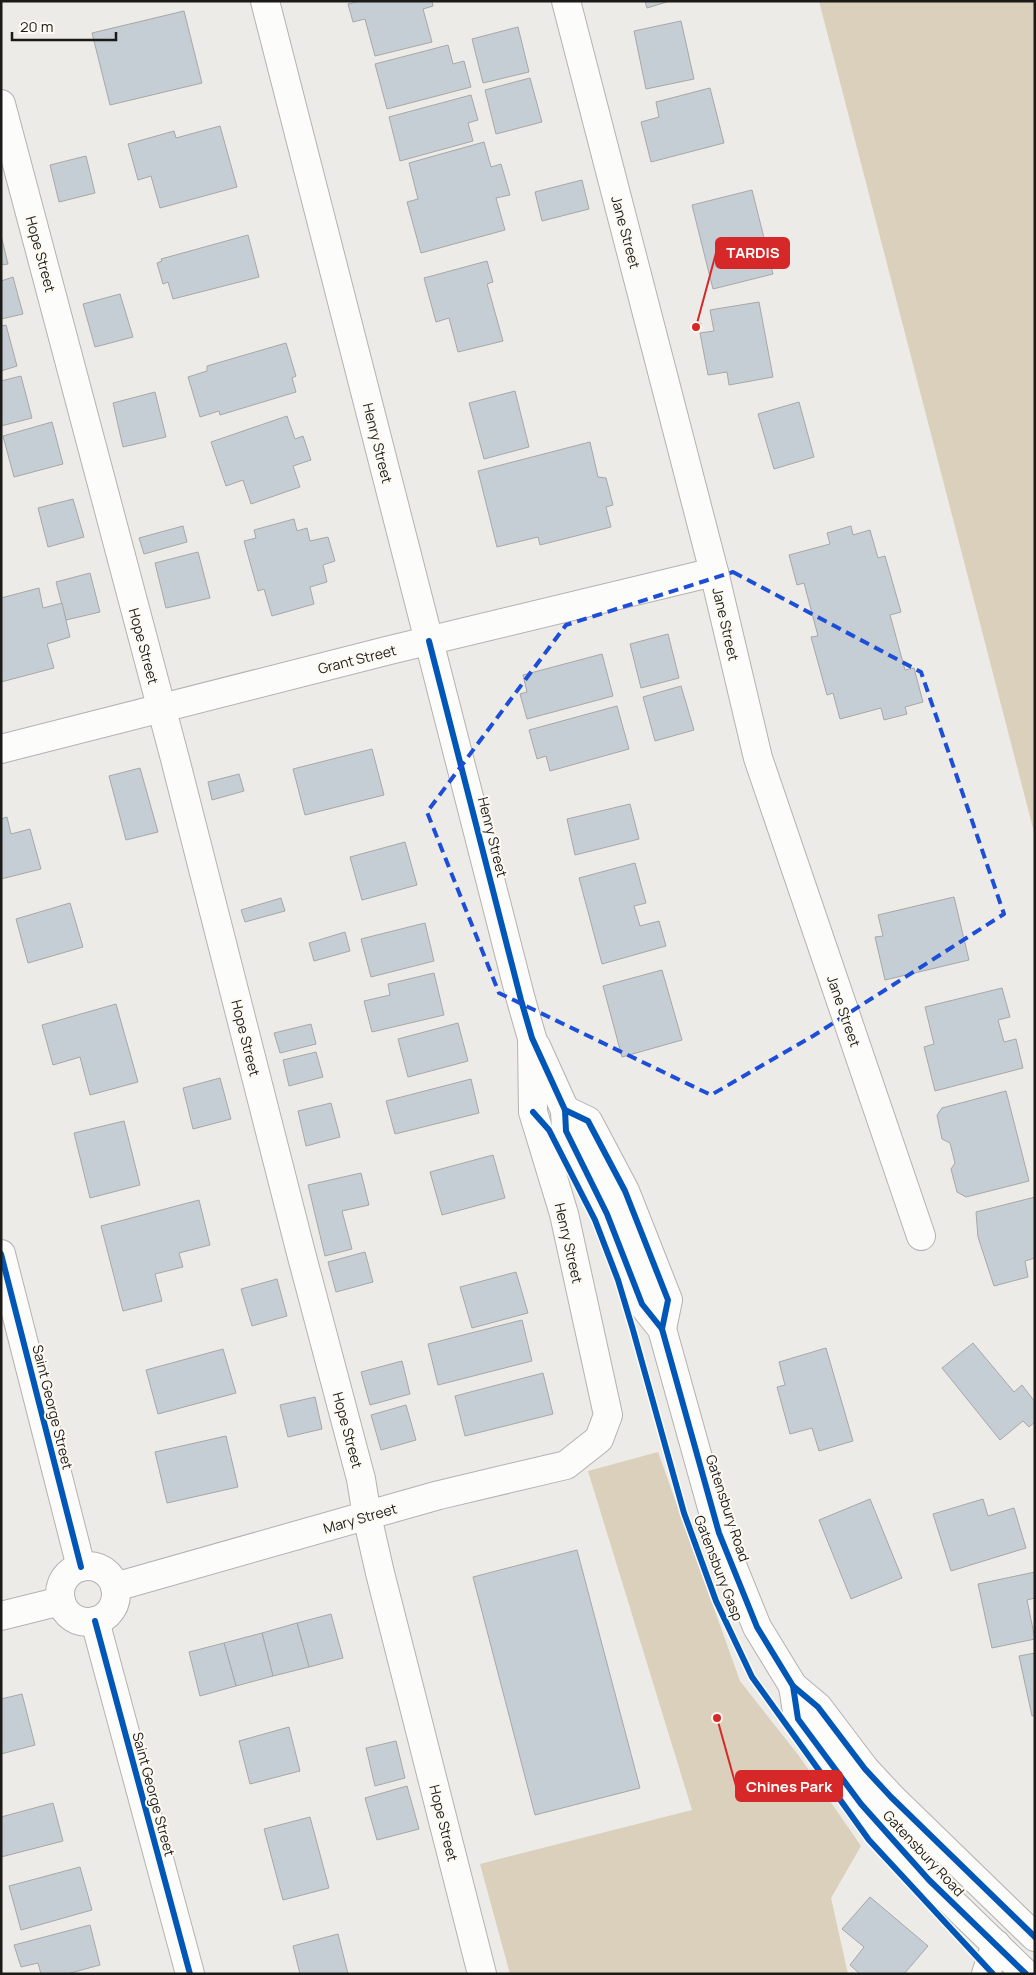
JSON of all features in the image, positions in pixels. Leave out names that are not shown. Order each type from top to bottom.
[{"type":"street","name":"Henry Street","points":[[265,1],[532,1038],[533,1112],[564,1214],[608,1415],[599,1439]]},
{"type":"street","name":"Jane Street","points":[[566,1],[714,572],[758,758],[921,1236]]},
{"type":"street","name":"Hope Street","points":[[1,104],[160,708],[178,769],[300,1254],[361,1479],[367,1516],[482,1974]]},
{"type":"street","name":"Grant Street","points":[[1,749],[429,641],[714,572]]},
{"type":"street","name":"Gatensbury Road","points":[[532,1038],[566,1110],[588,1121],[626,1191],[668,1300],[662,1329],[720,1533],[757,1627],[793,1686],[818,1706],[865,1770],[1035,1937]]},
{"type":"street","name":"Saint George Street","points":[[1,1254],[81,1567]]},
{"type":"street","name":"Mary Street","points":[[115,1586],[439,1495],[566,1465],[599,1439]]},
{"type":"street","points":[[81,1567],[98,1568],[106,1572],[112,1578],[115,1586],[116,1595],[110,1611],[95,1621],[78,1620],[70,1615],[61,1601],[60,1592],[66,1576],[73,1570],[81,1567]]},
{"type":"street","points":[[1,1616],[61,1601]]},
{"type":"street","name":"Saint George Street","points":[[95,1621],[190,1974]]},
{"type":"street","name":"Gatensbury Road","points":[[793,1686],[798,1718],[861,1804],[929,1880],[1026,1974]]},
{"type":"street","points":[[986,1974],[996,1944]]},
{"type":"highlighted area","points":[[733,572],[921,672],[1004,914],[813,1036],[711,1095],[499,993],[427,812],[566,625]]},
{"type":"shaded area","points":[[819,1],[1035,1],[1035,836]]},
{"type":"shaded area","points":[[658,1452],[740,1681],[799,1756],[861,1846],[831,1898],[848,1974],[510,1974],[480,1864],[692,1810],[588,1471]]},
{"type":"building","points":[[360,1],[432,1],[433,6],[423,9],[432,42],[375,56],[365,19],[353,22],[348,4]]},
{"type":"building","points":[[645,1],[670,1],[647,8]]},
{"type":"building","points":[[184,11],[202,83],[110,105],[92,33]]},
{"type":"building","points":[[681,21],[694,79],[646,89],[634,31]]},
{"type":"building","points":[[518,27],[529,72],[483,83],[472,39]]},
{"type":"building","points":[[448,45],[453,64],[464,61],[471,87],[387,109],[375,64]]},
{"type":"building","points":[[530,78],[542,122],[496,134],[485,90]]},
{"type":"building","points":[[710,88],[724,143],[651,162],[641,122],[659,117],[656,102]]},
{"type":"building","points":[[471,95],[478,120],[468,123],[473,141],[400,161],[389,117]]},
{"type":"building","points":[[220,126],[237,187],[160,208],[151,176],[138,180],[128,144],[174,131],[176,138]]},
{"type":"building","points":[[484,142],[491,167],[501,164],[510,195],[496,198],[505,230],[421,253],[407,202],[418,199],[409,163]]},
{"type":"building","points":[[86,156],[95,193],[59,202],[50,165]]},
{"type":"building","points":[[582,180],[589,209],[542,221],[535,192]]},
{"type":"building","points":[[752,190],[773,274],[713,289],[692,205]]},
{"type":"building","points":[[1,235],[8,264],[1,265]]},
{"type":"building","points":[[248,235],[259,277],[173,299],[168,282],[163,284],[157,263],[162,261],[161,259]]},
{"type":"building","points":[[487,261],[493,282],[487,284],[503,341],[458,352],[449,318],[436,322],[424,278]]},
{"type":"building","points":[[13,277],[23,314],[1,319],[1,281]]},
{"type":"building","points":[[120,294],[133,337],[95,347],[83,304]]},
{"type":"building","points":[[759,302],[773,377],[729,385],[727,372],[708,375],[700,333],[714,331],[710,310]]},
{"type":"building","points":[[692,323],[701,323],[700,331],[692,331]]},
{"type":"building","points":[[6,325],[17,366],[1,371],[1,326]]},
{"type":"building","points":[[286,343],[296,376],[292,378],[296,392],[220,415],[219,411],[200,417],[188,377],[207,371],[207,366]]},
{"type":"building","points":[[21,376],[32,418],[1,426],[1,381]]},
{"type":"building","points":[[515,391],[529,447],[484,459],[469,403]]},
{"type":"building","points":[[155,392],[166,437],[123,447],[113,403]]},
{"type":"building","points":[[799,402],[814,457],[774,469],[758,414]]},
{"type":"building","points":[[287,416],[295,439],[303,436],[311,460],[293,466],[300,487],[251,504],[243,480],[226,486],[211,442]]},
{"type":"building","points":[[52,422],[63,464],[14,477],[3,436]]},
{"type":"building","points":[[590,442],[598,477],[606,478],[613,505],[606,507],[611,527],[540,545],[538,537],[497,547],[478,471]]},
{"type":"building","points":[[73,499],[84,537],[48,547],[38,508]]},
{"type":"building","points":[[294,519],[297,531],[307,528],[310,541],[328,537],[335,561],[323,565],[327,582],[310,587],[314,604],[272,616],[264,589],[258,591],[244,541],[256,538],[254,530]]},
{"type":"building","points":[[183,526],[187,542],[144,554],[139,538]]},
{"type":"building","points":[[851,526],[853,535],[870,530],[878,558],[885,556],[901,612],[890,615],[905,670],[914,668],[923,702],[905,707],[907,714],[884,720],[881,708],[840,719],[833,693],[827,695],[811,637],[818,636],[804,583],[797,585],[789,555],[830,544],[827,533]]},
{"type":"building","points":[[198,552],[210,598],[166,608],[155,563]]},
{"type":"building","points":[[90,573],[100,612],[66,620],[56,582]]},
{"type":"building","points":[[39,588],[43,608],[62,603],[70,637],[47,644],[54,668],[1,682],[1,598]]},
{"type":"building","points":[[668,634],[679,678],[641,688],[630,644]]},
{"type":"building","points":[[602,654],[613,696],[527,719],[520,694],[527,692],[523,675]]},
{"type":"building","points":[[681,686],[694,730],[655,741],[643,697]]},
{"type":"building","points":[[617,706],[629,749],[550,771],[546,756],[537,759],[529,730]]},
{"type":"building","points":[[372,749],[384,795],[305,815],[293,769]]},
{"type":"building","points":[[140,768],[158,832],[126,840],[109,776]]},
{"type":"building","points":[[239,774],[244,791],[212,800],[208,782]]},
{"type":"building","points":[[630,804],[639,839],[575,855],[567,819]]},
{"type":"building","points":[[7,817],[11,834],[30,829],[41,869],[1,879],[1,819]]},
{"type":"building","points":[[405,842],[417,885],[362,900],[350,857]]},
{"type":"building","points":[[635,863],[646,903],[634,906],[640,926],[659,921],[666,946],[602,964],[579,878]]},
{"type":"building","points":[[954,897],[969,960],[885,980],[875,937],[883,936],[878,915]]},
{"type":"building","points":[[281,898],[285,911],[245,922],[241,910]]},
{"type":"building","points":[[70,903],[83,947],[28,963],[16,919]]},
{"type":"building","points":[[425,923],[434,961],[371,977],[361,939]]},
{"type":"building","points":[[345,932],[350,951],[314,961],[309,943]]},
{"type":"building","points":[[662,970],[682,1040],[622,1057],[603,986]]},
{"type":"building","points":[[434,973],[444,1015],[372,1032],[364,1001],[390,995],[388,984]]},
{"type":"building","points":[[1002,988],[1010,1017],[998,1020],[1004,1042],[1016,1039],[1023,1068],[935,1091],[924,1047],[934,1044],[925,1007]]},
{"type":"building","points":[[116,1004],[138,1082],[90,1095],[80,1057],[53,1065],[42,1025]]},
{"type":"building","points":[[458,1023],[468,1061],[408,1077],[398,1039]]},
{"type":"building","points":[[311,1024],[316,1044],[280,1053],[274,1033]]},
{"type":"building","points":[[316,1052],[323,1077],[289,1086],[283,1060]]},
{"type":"building","points":[[220,1078],[231,1119],[193,1129],[183,1088]]},
{"type":"building","points":[[471,1079],[479,1113],[395,1134],[386,1101]]},
{"type":"building","points":[[1006,1091],[1029,1181],[966,1197],[957,1192],[951,1169],[955,1163],[950,1143],[942,1139],[937,1115],[942,1108]]},
{"type":"building","points":[[331,1103],[340,1137],[306,1146],[298,1111]]},
{"type":"building","points":[[124,1121],[140,1185],[90,1198],[74,1133]]},
{"type":"building","points":[[493,1155],[505,1198],[442,1215],[430,1172]]},
{"type":"building","points":[[361,1173],[369,1205],[342,1211],[352,1249],[325,1256],[308,1185]]},
{"type":"building","points":[[1035,1197],[1035,1258],[1025,1261],[1028,1277],[994,1286],[978,1237],[976,1212]]},
{"type":"building","points":[[199,1200],[210,1245],[179,1253],[183,1267],[155,1274],[162,1301],[123,1311],[101,1226]]},
{"type":"building","points":[[365,1252],[373,1282],[336,1292],[328,1262]]},
{"type":"building","points":[[516,1272],[528,1313],[472,1328],[460,1287]]},
{"type":"building","points":[[277,1279],[287,1316],[252,1326],[241,1289]]},
{"type":"building","points":[[522,1320],[532,1361],[438,1385],[428,1344]]},
{"type":"building","points":[[973,1343],[1014,1392],[1022,1385],[1035,1402],[1035,1422],[1029,1427],[1023,1421],[1000,1440],[942,1368]]},
{"type":"building","points":[[826,1348],[853,1441],[819,1451],[812,1428],[790,1434],[777,1387],[785,1385],[779,1362]]},
{"type":"building","points":[[223,1349],[236,1393],[158,1414],[146,1370]]},
{"type":"building","points":[[402,1361],[410,1394],[370,1405],[361,1372]]},
{"type":"building","points":[[543,1373],[553,1414],[465,1436],[455,1396]]},
{"type":"building","points":[[315,1397],[322,1429],[288,1437],[280,1405]]},
{"type":"building","points":[[406,1405],[416,1440],[381,1450],[371,1415]]},
{"type":"building","points":[[226,1436],[238,1487],[167,1503],[155,1452]]},
{"type":"building","points":[[870,1499],[902,1578],[851,1599],[819,1520]]},
{"type":"building","points":[[983,1499],[988,1516],[1014,1508],[1026,1548],[951,1571],[933,1514]]},
{"type":"building","points":[[577,1550],[640,1788],[535,1815],[473,1577]]},
{"type":"building","points":[[1035,1572],[1035,1598],[1027,1600],[1035,1639],[992,1648],[978,1584]]},
{"type":"building","points":[[331,1614],[343,1658],[309,1667],[297,1623]]},
{"type":"building","points":[[297,1623],[309,1667],[273,1676],[262,1633]]},
{"type":"building","points":[[262,1633],[273,1676],[236,1686],[224,1643]]},
{"type":"building","points":[[224,1643],[236,1686],[200,1696],[189,1652]]},
{"type":"building","points":[[1035,1653],[1035,1715],[1032,1716],[1019,1656]]},
{"type":"building","points":[[22,1694],[35,1745],[1,1754],[1,1699]]},
{"type":"building","points":[[289,1727],[300,1771],[250,1784],[239,1741]]},
{"type":"building","points":[[396,1741],[405,1778],[375,1786],[366,1748]]},
{"type":"building","points":[[407,1786],[419,1829],[377,1840],[365,1798]]},
{"type":"building","points":[[53,1803],[63,1841],[1,1857],[1,1817]]},
{"type":"building","points":[[310,1817],[329,1888],[283,1900],[264,1829]]},
{"type":"building","points":[[80,1867],[92,1910],[21,1930],[9,1886]]},
{"type":"building","points":[[870,1897],[928,1946],[904,1974],[860,1974],[850,1965],[864,1947],[842,1929]]},
{"type":"building","points":[[90,1925],[100,1965],[67,1974],[41,1974],[38,1963],[21,1967],[14,1945]]},
{"type":"building","points":[[338,1934],[348,1974],[300,1974],[293,1946]]},
{"type":"cycle path","name":"Gatensbury Gasp","points":[[429,641],[532,1038],[565,1110],[566,1131],[607,1214],[642,1304],[662,1329],[719,1533],[757,1627],[793,1686],[818,1707],[865,1769],[891,1797],[1035,1937]]},
{"type":"cycle path","points":[[565,1110],[588,1121],[625,1191],[668,1300],[662,1329]]},
{"type":"cycle path","name":"Gatensbury Gasp","points":[[533,1112],[549,1130],[595,1220],[618,1280],[684,1513],[716,1601],[752,1677],[869,1840],[993,1974]]},
{"type":"cycle path","points":[[1,1254],[81,1567]]},
{"type":"cycle path","points":[[95,1621],[190,1974]]},
{"type":"cycle path","points":[[793,1686],[798,1719],[861,1804],[929,1880],[1026,1974]]},
{"type":"place","name":"TARDIS","points":[[696,327]]},
{"type":"place","name":"Chines Park","points":[[717,1718]]}]
